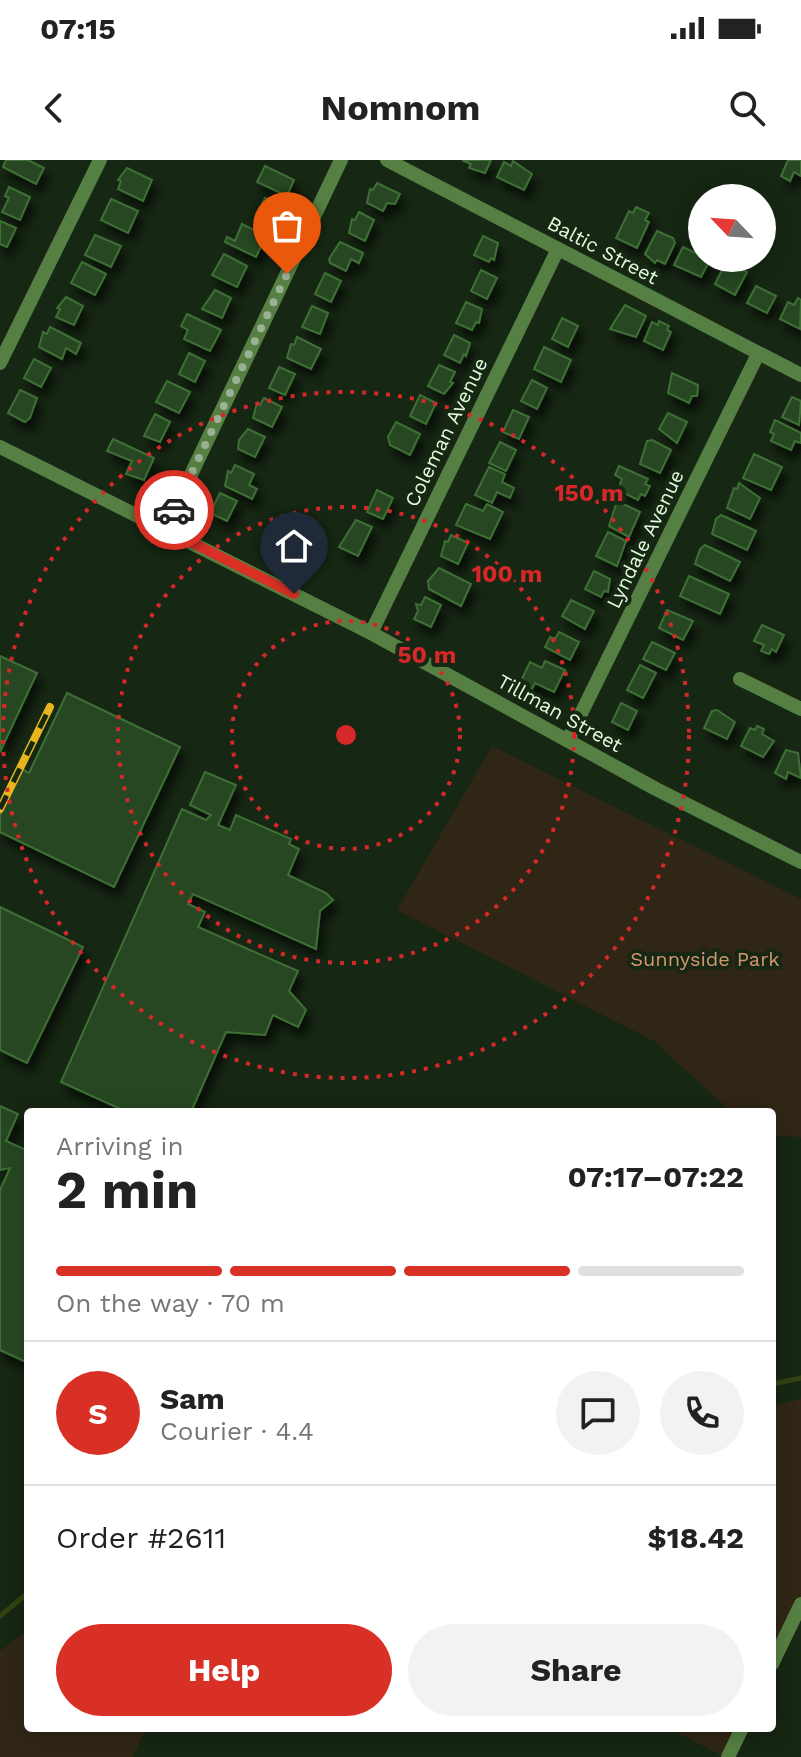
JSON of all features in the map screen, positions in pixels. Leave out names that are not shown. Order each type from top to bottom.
[{"type":"street","points":[[0,363],[100,160]]},
{"type":"street","points":[[165,529],[341,160]]},
{"type":"street","name":"Baltic Street","points":[[387,160],[801,375]]},
{"type":"street","name":"Coleman Avenue","points":[[371,633],[558,249]]},
{"type":"street","name":"Lyndale Avenue","points":[[568,740],[758,354]]},
{"type":"street","name":"Tillman Street","points":[[0,447],[371,633],[801,862]]},
{"type":"street","points":[[740,679],[801,709]]},
{"type":"street","points":[[776,1656],[801,1604]]},
{"type":"street","points":[[728,1757],[740,1732]]},
{"type":"green space","name":"Sunnyside Park","points":[[492,746],[801,899],[801,1137],[776,1136],[776,1108],[727,1108],[654,1041],[397,910]]},
{"type":"green space","points":[[801,1399],[801,1604],[776,1656],[776,1405]]},
{"type":"green space","points":[[24,1633],[24,1732],[144,1732],[133,1757],[0,1757],[0,1651]]},
{"type":"green space","points":[[676,1732],[740,1732],[724,1757]]},
{"type":"building","points":[[6,160],[28,160],[44,168],[36,184],[3,167]]},
{"type":"building","points":[[462,160],[491,160],[485,173],[469,168],[471,164]]},
{"type":"building","points":[[788,160],[801,160],[801,176],[794,172],[790,181],[781,176]]},
{"type":"building","points":[[513,161],[532,174],[524,190],[497,177],[504,162],[511,166]]},
{"type":"building","points":[[265,166],[294,180],[287,196],[257,182]]},
{"type":"building","points":[[127,168],[152,180],[143,201],[118,189],[121,181],[118,180]]},
{"type":"building","points":[[377,183],[400,194],[395,204],[387,203],[383,211],[367,203],[370,189],[373,190]]},
{"type":"building","points":[[9,187],[30,197],[20,220],[2,212],[9,198],[5,196]]},
{"type":"building","points":[[265,198],[281,205],[271,226],[255,218]]},
{"type":"building","points":[[111,199],[138,211],[128,233],[101,220]]},
{"type":"building","points":[[636,207],[649,213],[645,220],[649,222],[637,248],[616,238],[629,211],[633,213]]},
{"type":"building","points":[[359,212],[374,220],[365,241],[349,233],[352,219],[355,220]]},
{"type":"building","points":[[0,221],[16,228],[7,247],[0,244]]},
{"type":"building","points":[[242,224],[266,236],[256,257],[225,242],[227,237],[235,241]]},
{"type":"building","points":[[657,231],[673,238],[675,243],[665,264],[657,260],[655,263],[645,254]]},
{"type":"building","points":[[95,235],[121,246],[111,267],[85,255]]},
{"type":"building","points":[[483,236],[498,243],[494,260],[491,258],[489,262],[474,255]]},
{"type":"building","points":[[340,242],[363,253],[359,263],[351,259],[346,271],[330,263],[329,259]]},
{"type":"building","points":[[683,247],[688,249],[688,271],[674,265]]},
{"type":"building","points":[[224,254],[247,266],[237,287],[212,275]]},
{"type":"building","points":[[82,262],[106,274],[95,295],[71,283]]},
{"type":"building","points":[[481,270],[497,278],[487,299],[471,291]]},
{"type":"building","points":[[721,272],[747,272],[735,295],[715,284]]},
{"type":"building","points":[[325,273],[341,281],[331,302],[315,294]]},
{"type":"building","points":[[756,286],[776,296],[767,313],[747,303]]},
{"type":"building","points":[[215,290],[231,298],[222,318],[202,309]]},
{"type":"building","points":[[66,297],[83,306],[74,325],[56,317],[60,309],[57,308]]},
{"type":"building","points":[[798,298],[801,300],[800,329],[780,319],[788,302],[794,305]]},
{"type":"building","points":[[466,302],[482,309],[479,323],[476,322],[472,330],[456,323]]},
{"type":"building","points":[[625,305],[646,316],[636,337],[610,329]]},
{"type":"building","points":[[312,306],[328,313],[320,334],[302,327]]},
{"type":"building","points":[[187,314],[221,330],[210,351],[184,339],[188,330],[181,326]]},
{"type":"building","points":[[562,318],[578,326],[568,347],[552,339]]},
{"type":"building","points":[[659,321],[669,326],[667,330],[671,332],[663,350],[644,341],[652,322],[658,325]]},
{"type":"building","points":[[50,327],[81,343],[76,354],[66,348],[62,359],[39,347],[43,332],[47,334]]},
{"type":"building","points":[[454,335],[470,343],[460,363],[444,355]]},
{"type":"building","points":[[297,337],[321,349],[311,369],[287,358],[291,344],[294,345]]},
{"type":"building","points":[[544,347],[571,360],[561,382],[534,369]]},
{"type":"building","points":[[189,353],[205,361],[195,382],[179,374]]},
{"type":"building","points":[[34,359],[51,368],[41,387],[24,378]]},
{"type":"building","points":[[439,365],[455,372],[450,382],[453,383],[444,394],[428,386]]},
{"type":"building","points":[[279,367],[295,374],[285,395],[269,388]]},
{"type":"building","points":[[672,373],[698,385],[697,396],[692,396],[689,403],[668,393]]},
{"type":"building","points":[[532,380],[547,388],[537,409],[521,401]]},
{"type":"building","points":[[167,381],[190,392],[179,413],[156,402]]},
{"type":"building","points":[[20,390],[37,398],[30,418],[25,422],[8,413]]},
{"type":"building","points":[[420,395],[436,403],[426,424],[410,416]]},
{"type":"building","points":[[792,397],[801,401],[799,425],[782,417]]},
{"type":"building","points":[[264,398],[282,407],[272,427],[253,418],[257,403],[260,405]]},
{"type":"building","points":[[513,410],[529,417],[519,439],[503,432]]},
{"type":"building","points":[[668,413],[687,422],[677,443],[659,429]]},
{"type":"building","points":[[155,414],[170,422],[160,442],[144,436]]},
{"type":"building","points":[[775,420],[801,433],[801,443],[795,441],[791,450],[771,441],[774,434],[770,432]]},
{"type":"building","points":[[396,422],[420,434],[410,455],[390,445],[388,437]]},
{"type":"building","points":[[248,429],[265,437],[255,457],[238,449],[239,440]]},
{"type":"building","points":[[113,439],[154,458],[144,480],[126,474],[132,461],[107,451]]},
{"type":"building","points":[[652,440],[671,450],[660,473],[640,464],[647,441]]},
{"type":"building","points":[[500,442],[516,450],[506,471],[489,463]]},
{"type":"building","points":[[754,454],[782,467],[771,490],[743,478]]},
{"type":"building","points":[[235,465],[254,474],[249,485],[257,489],[252,499],[225,486],[228,471],[231,473]]},
{"type":"building","points":[[619,466],[648,479],[645,484],[650,486],[645,496],[641,494],[638,500],[618,490],[622,479],[615,475]]},
{"type":"building","points":[[489,467],[505,474],[502,482],[514,488],[510,498],[497,492],[492,503],[475,495]]},
{"type":"building","points":[[739,483],[760,498],[750,519],[727,508]]},
{"type":"building","points":[[377,490],[393,498],[383,519],[367,512]]},
{"type":"building","points":[[220,493],[237,501],[227,521],[210,513]]},
{"type":"building","points":[[617,501],[640,512],[629,537],[609,526]]},
{"type":"building","points":[[466,504],[483,511],[487,504],[503,512],[490,539],[456,525]]},
{"type":"building","points":[[721,515],[756,531],[747,550],[712,534],[716,519]]},
{"type":"building","points":[[356,520],[372,527],[358,556],[339,547]]},
{"type":"building","points":[[608,532],[626,541],[617,566],[596,556]]},
{"type":"building","points":[[451,535],[468,543],[458,564],[441,556],[445,541],[448,542]]},
{"type":"building","points":[[705,545],[740,562],[730,581],[695,564],[700,549]]},
{"type":"building","points":[[439,568],[471,584],[461,606],[429,589],[428,581]]},
{"type":"building","points":[[594,571],[610,579],[608,592],[604,591],[601,597],[585,589]]},
{"type":"building","points":[[689,576],[729,594],[720,614],[680,596]]},
{"type":"building","points":[[425,597],[441,605],[431,627],[414,619],[418,611],[416,604],[421,605]]},
{"type":"building","points":[[571,600],[594,611],[585,629],[562,616]]},
{"type":"building","points":[[667,610],[693,621],[683,640],[659,628]]},
{"type":"building","points":[[762,625],[784,635],[776,652],[772,649],[769,654],[761,651],[764,645],[754,641]]},
{"type":"building","points":[[559,632],[579,642],[570,660],[545,647],[550,637],[555,639]]},
{"type":"building","points":[[652,642],[675,653],[666,670],[643,659]]},
{"type":"building","points":[[0,656],[37,673],[0,752]]},
{"type":"building","points":[[545,661],[565,670],[554,692],[535,683],[531,691],[519,685],[530,662],[542,668]]},
{"type":"building","points":[[640,665],[656,673],[643,698],[627,690]]},
{"type":"building","points":[[67,693],[180,747],[114,887],[0,832],[0,815],[22,769],[29,773]]},
{"type":"building","points":[[621,703],[637,711],[628,730],[612,722]]},
{"type":"building","points":[[717,710],[735,722],[727,739],[704,728],[712,711]]},
{"type":"building","points":[[757,726],[764,729],[762,734],[774,741],[763,757],[741,746],[750,728],[755,730]]},
{"type":"building","points":[[786,750],[798,753],[801,778],[788,772],[786,779],[775,773]]},
{"type":"building","points":[[205,772],[236,785],[218,825],[230,830],[236,815],[291,839],[289,844],[299,849],[288,875],[326,893],[333,900],[320,911],[316,949],[193,894],[188,904],[205,912],[198,927],[298,971],[289,991],[306,1010],[298,1027],[273,1015],[265,1035],[226,1032],[193,1108],[118,1108],[61,1082],[182,809],[206,820],[211,815],[190,805]]},
{"type":"building","points":[[0,907],[83,947],[27,1063],[0,1050]]},
{"type":"building","points":[[0,1106],[18,1114],[6,1141],[24,1149],[24,1361],[0,1350],[0,1190],[10,1168],[0,1170]]},
{"type":"waterway","points":[[776,1383],[801,1378]]},
{"type":"waterway","points":[[0,1616],[24,1596]]},
{"type":"railway","points":[[0,809],[50,707]]},
{"type":"way so far","points":[[174,510],[287,274]]},
{"type":"route","points":[[174,510],[165,529],[294,594]]}]
